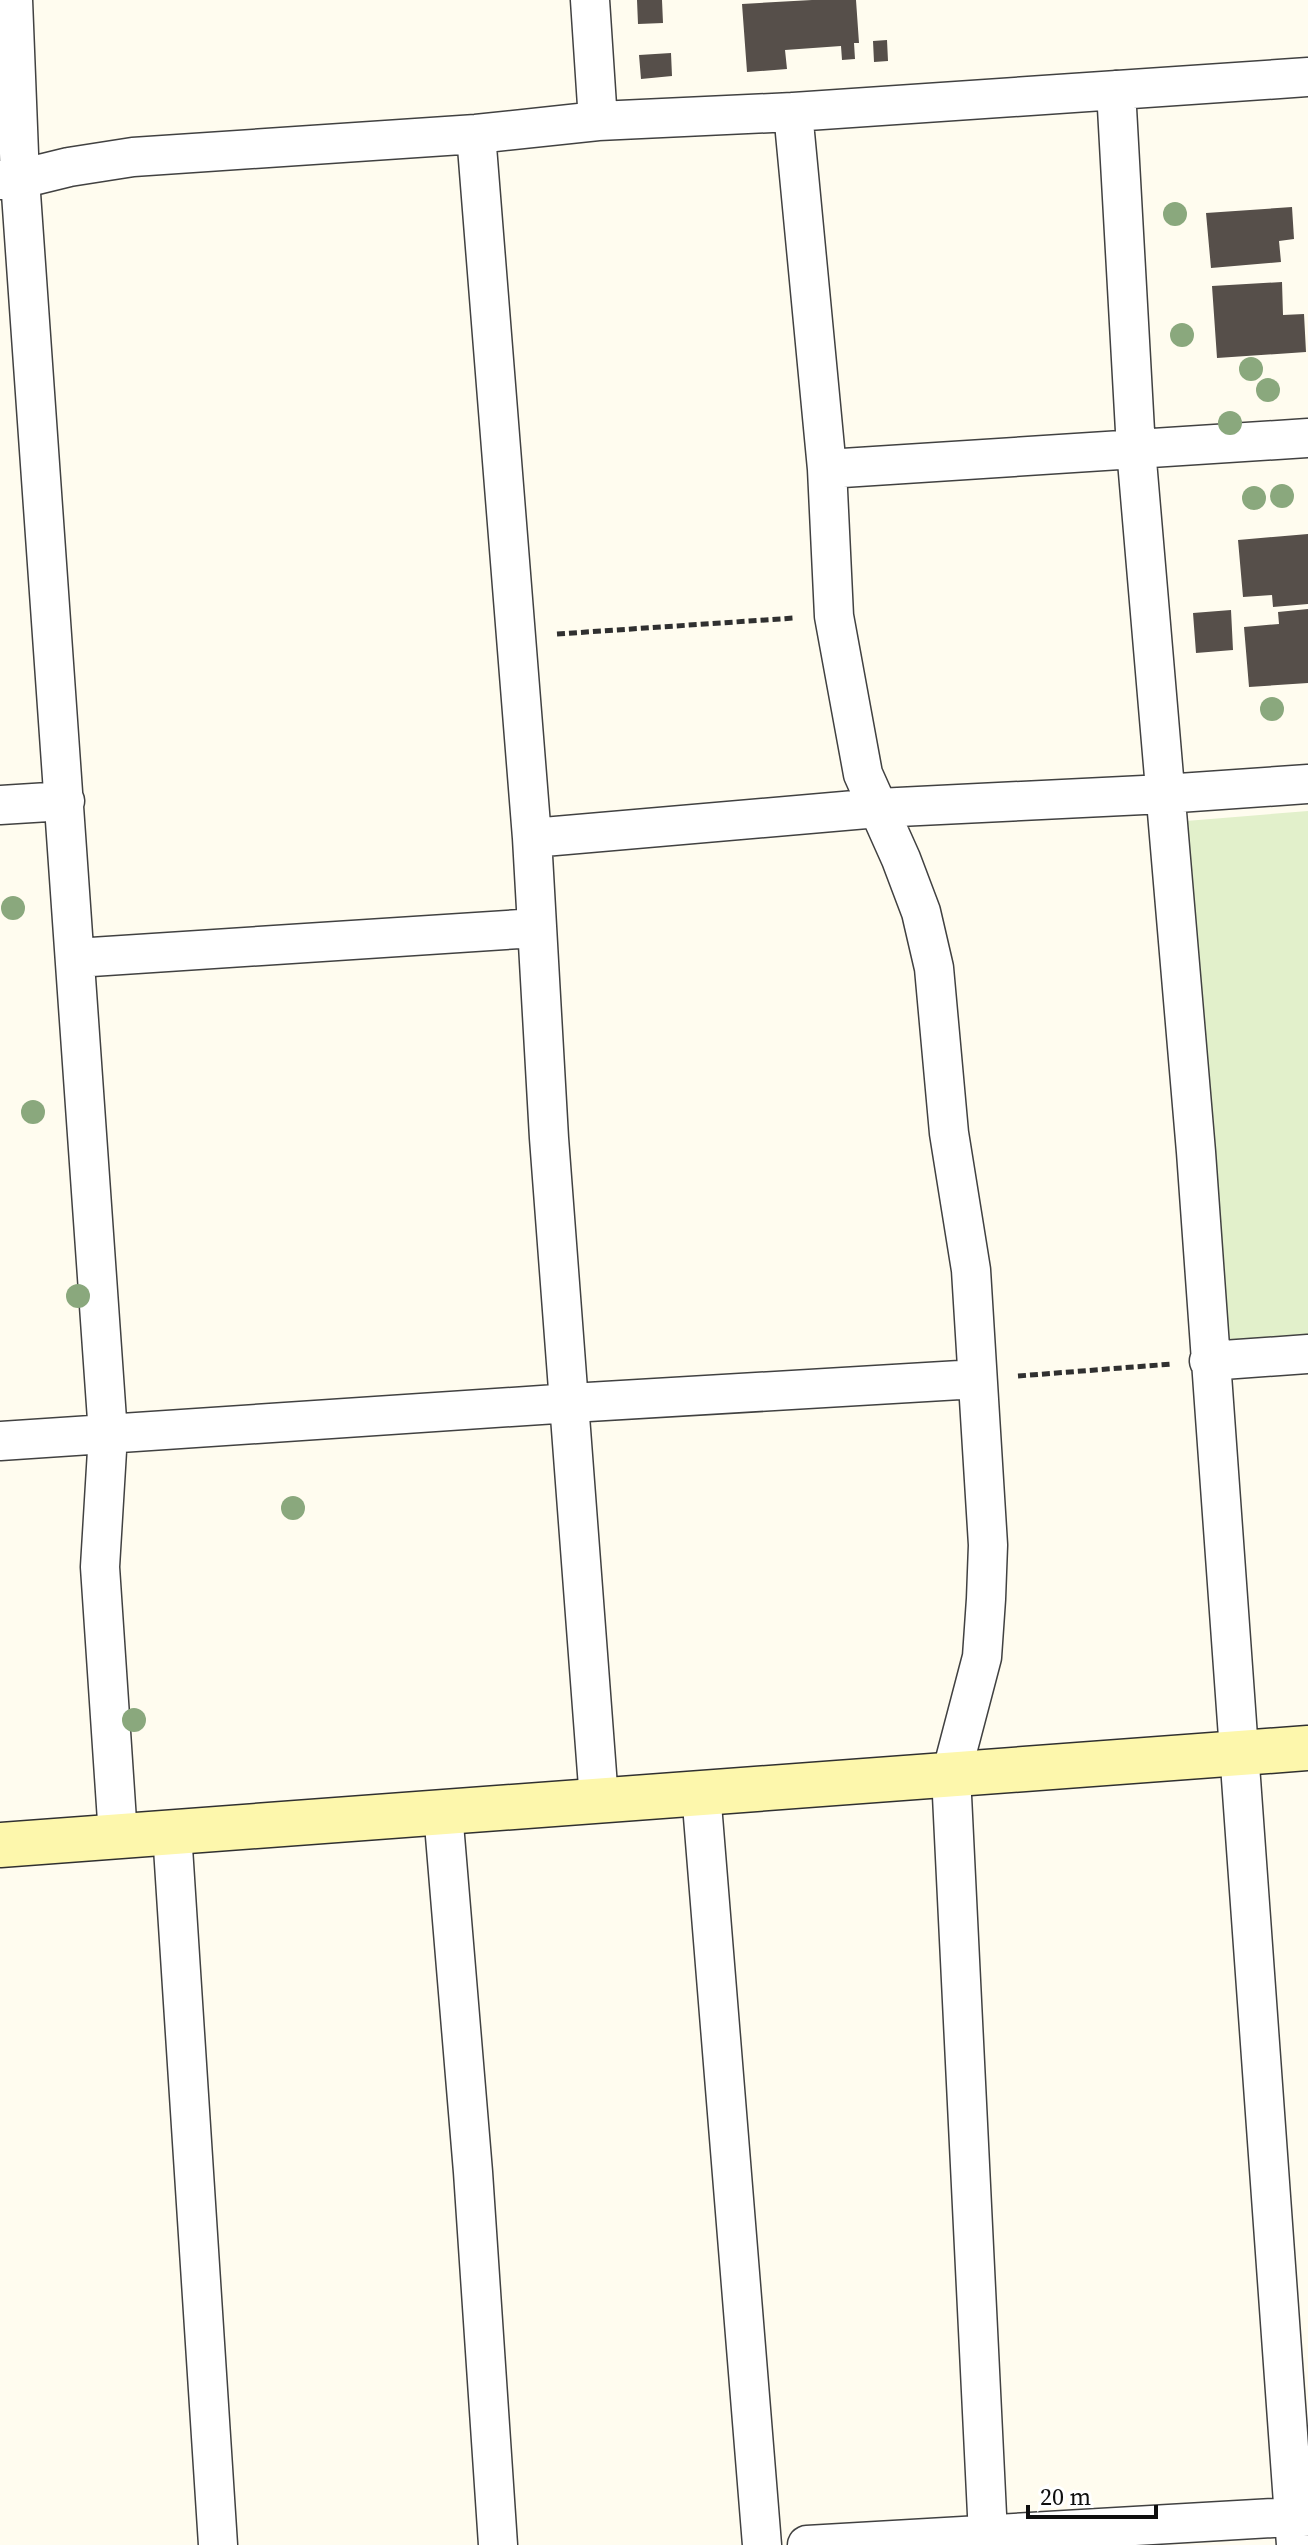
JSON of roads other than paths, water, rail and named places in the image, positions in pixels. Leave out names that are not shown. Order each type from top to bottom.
[{"type":"street","points":[[13,0],[10,180],[65,801],[108,1434],[100,1567],[118,1836]]},
{"type":"street","points":[[590,0],[598,121]]},
{"type":"street","points":[[10,180],[133,157],[476,134],[598,121],[793,112],[1308,77]]},
{"type":"street","points":[[807,2545],[988,2535],[1299,2526],[1238,1753],[1196,1152],[1136,449],[1116,90]]},
{"type":"street","points":[[793,112],[827,469],[834,616],[863,774],[921,912],[934,968],[949,1133],[971,1270],[988,1545],[986,1599],[982,1657],[951,1775],[988,2535]]},
{"type":"street","points":[[476,134],[532,838],[549,1138],[599,1800]]},
{"type":"street","points":[[827,469],[1308,438]]},
{"type":"street","points":[[532,838],[878,808],[1308,784]]},
{"type":"street","points":[[0,805],[65,801]]},
{"type":"street","points":[[76,958],[536,928]]},
{"type":"street","points":[[1209,1361],[1308,1354]]},
{"type":"street","points":[[0,1441],[977,1379]]},
{"type":"street","points":[[0,1845],[1308,1748]]},
{"type":"street","points":[[701,1792],[762,2545]]},
{"type":"street","points":[[443,1812],[473,2172],[498,2545]]},
{"type":"street","points":[[172,1832],[218,2545]]}]
